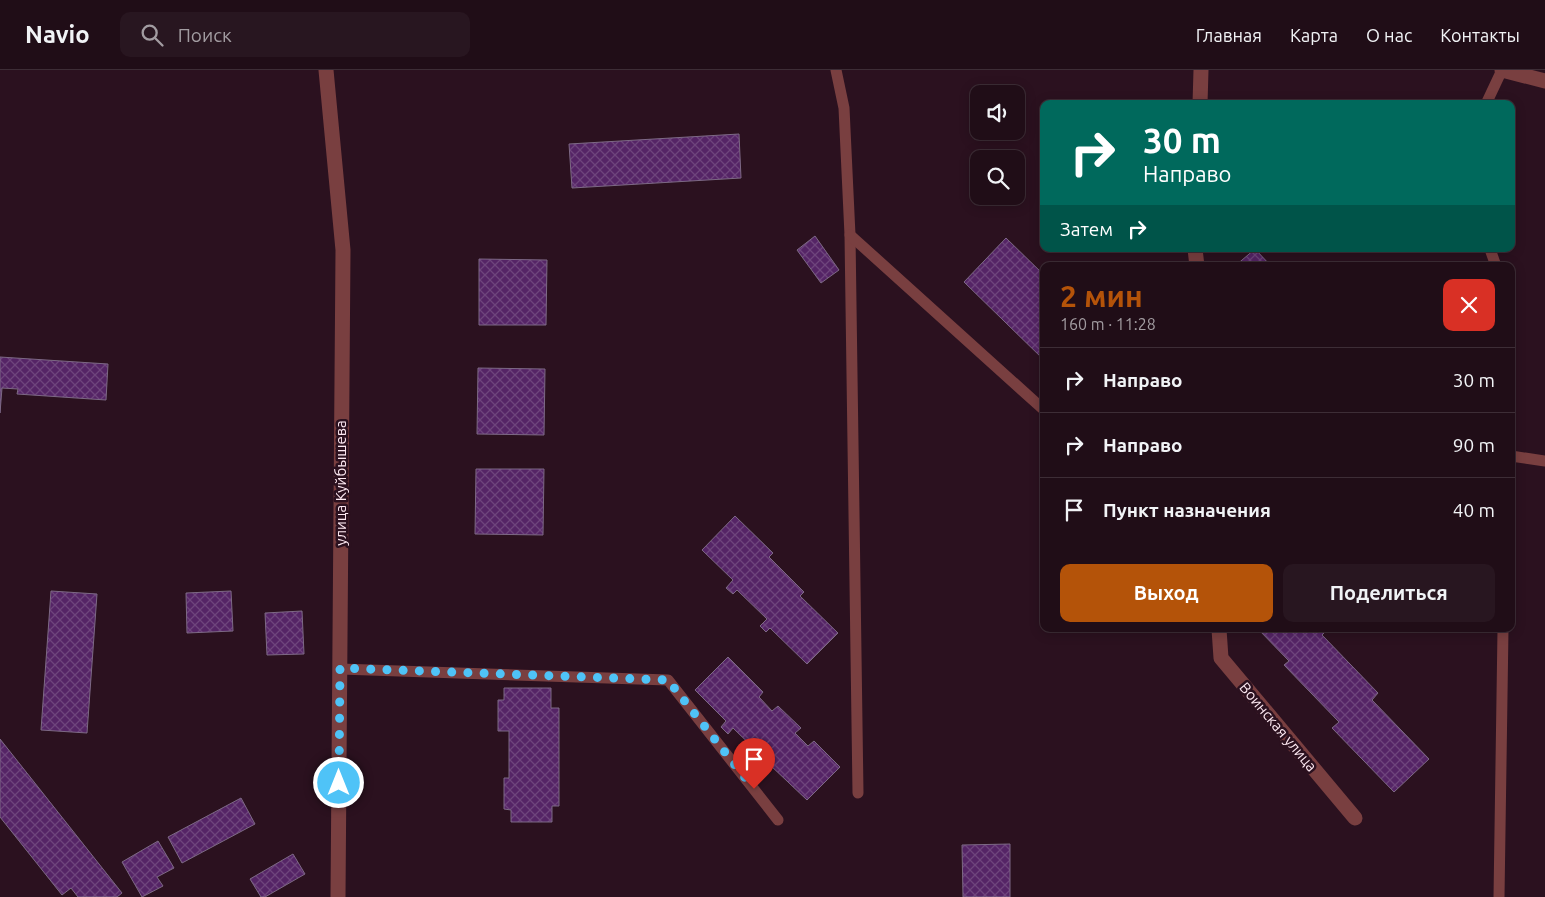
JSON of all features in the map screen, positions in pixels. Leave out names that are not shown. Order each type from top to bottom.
[{"type":"street","name":"улица Куйбышева","points":[[326,70],[343,250],[338,897]]},
{"type":"street","points":[[1200,100],[1201,70]]},
{"type":"street","points":[[1502,70],[1545,81]]},
{"type":"street","name":"Воинская улица","points":[[1219,632],[1220,658],[1355,818]]},
{"type":"lane","points":[[836,70],[844,108],[850,235],[858,793]]},
{"type":"lane","points":[[1488,100],[1502,70]]},
{"type":"lane","points":[[850,235],[1040,406]]},
{"type":"lane","points":[[1515,457],[1545,461]]},
{"type":"lane","points":[[1499,897],[1503,632]]},
{"type":"lane","points":[[340,668],[668,680],[778,820]]},
{"type":"building","points":[[739,134],[741,178],[572,188],[569,144]]},
{"type":"building","points":[[815,236],[839,270],[821,283],[797,250]]},
{"type":"building","points":[[1006,238],[1040,271],[1040,356],[964,282]]},
{"type":"building","points":[[1251,252],[1258,252],[1267,262],[1240,262]]},
{"type":"building","points":[[479,259],[547,260],[546,325],[479,325]]},
{"type":"building","points":[[0,357],[108,364],[106,400],[17,394],[18,389],[2,388],[0,413]]},
{"type":"building","points":[[478,368],[545,369],[544,435],[477,434]]},
{"type":"building","points":[[476,469],[544,469],[543,535],[475,534]]},
{"type":"building","points":[[735,516],[773,553],[769,557],[804,592],[800,596],[838,633],[807,664],[770,628],[766,632],[760,626],[767,619],[737,590],[733,594],[726,588],[733,580],[702,550]]},
{"type":"building","points":[[51,591],[97,594],[87,733],[41,730]]},
{"type":"building","points":[[231,591],[233,631],[187,633],[186,593]]},
{"type":"building","points":[[302,611],[304,654],[267,655],[265,613]]},
{"type":"building","points":[[1261,632],[1325,632],[1322,635],[1378,693],[1372,700],[1429,759],[1394,792],[1332,728],[1339,722],[1284,665],[1289,661]]},
{"type":"building","points":[[728,657],[763,692],[759,697],[772,711],[778,706],[801,728],[795,733],[808,746],[814,741],[840,767],[807,800],[769,764],[764,769],[757,762],[763,757],[733,728],[728,734],[721,727],[726,721],[695,690]]},
{"type":"building","points":[[504,688],[551,688],[551,708],[559,708],[559,806],[552,806],[552,822],[511,822],[511,810],[504,809],[504,778],[509,778],[509,731],[498,731],[498,700],[504,700]]},
{"type":"building","points":[[0,739],[122,893],[117,897],[78,897],[71,888],[62,895],[0,817]]},
{"type":"building","points":[[241,798],[255,824],[182,863],[168,837]]},
{"type":"building","points":[[158,841],[174,868],[157,877],[163,886],[142,897],[122,862]]},
{"type":"building","points":[[1010,844],[1010,897],[963,897],[962,845]]},
{"type":"building","points":[[293,854],[305,874],[265,897],[261,897],[250,879]]},
{"type":"route","points":[[339,783],[340,668],[668,680],[754,789]]}]
